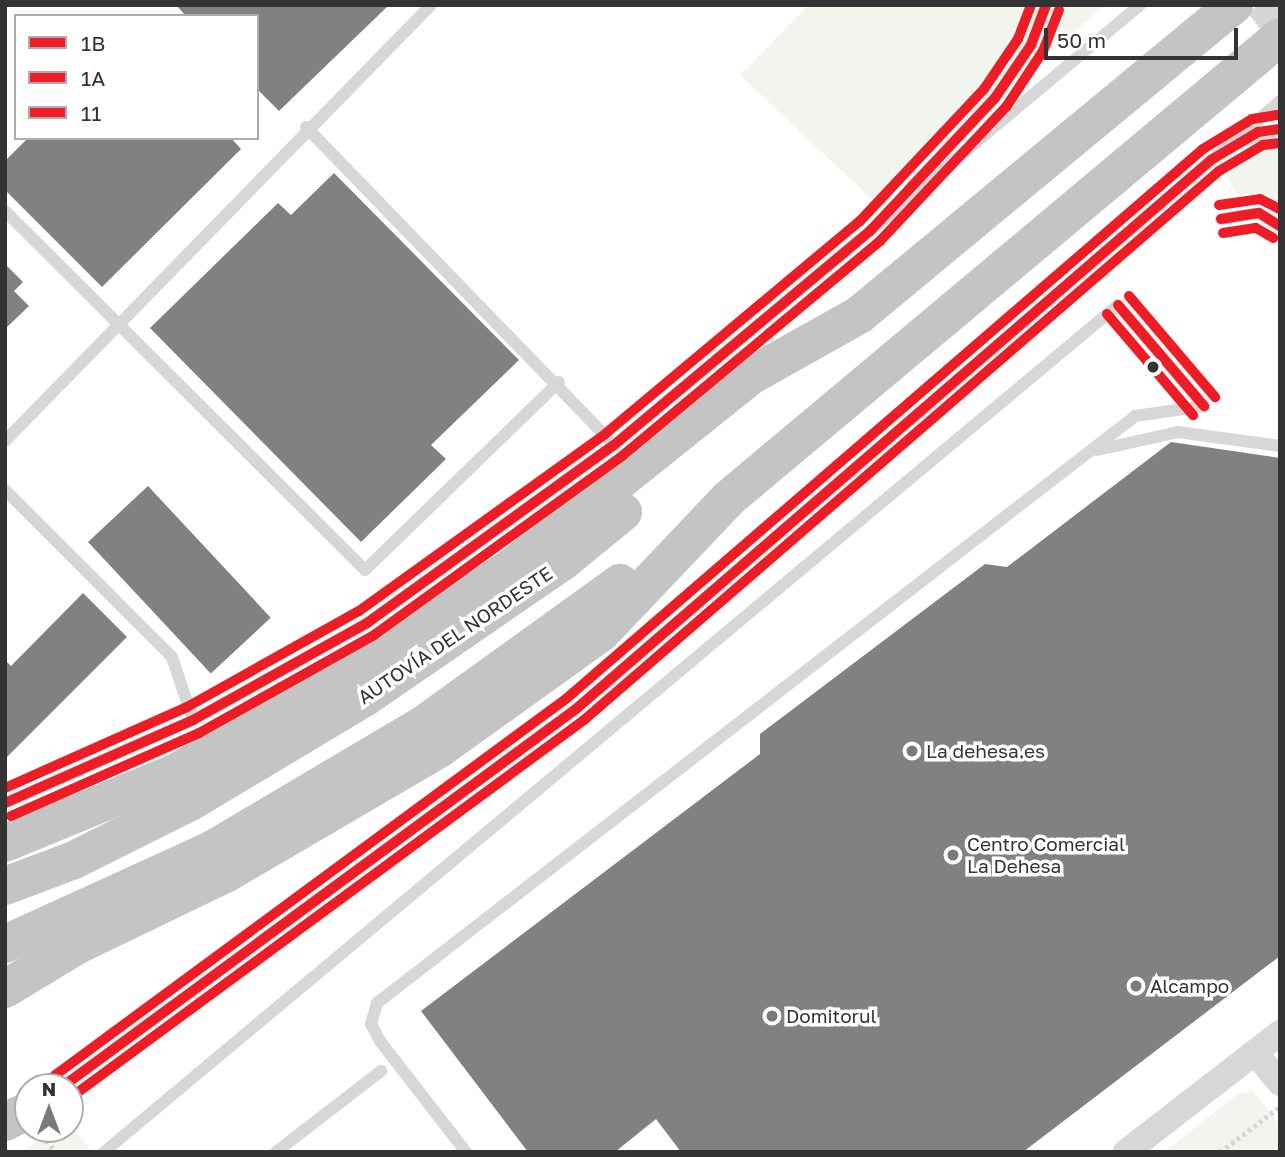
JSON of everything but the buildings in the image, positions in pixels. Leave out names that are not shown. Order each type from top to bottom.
[{"type":"highway","points":[[5,843],[177,772],[382,652],[512,567],[752,375],[859,316],[1234,5]]},
{"type":"highway","points":[[5,944],[213,849],[423,725],[584,612],[728,499],[1280,37]]},
{"type":"highway","name":"AUTOVÍA DEL NORDESTE","points":[[5,886],[74,860],[191,801],[395,678],[562,562],[859,316]]},
{"type":"highway","points":[[5,989],[76,946],[227,873],[439,750],[601,633],[728,499]]},
{"type":"street","points":[[1126,1152],[1280,1032]]},
{"type":"street","points":[[1255,1052],[1280,1083]]},
{"type":"lane","points":[[5,442],[306,127],[431,5]]},
{"type":"lane","points":[[870,231],[995,98],[1031,46],[1046,5]]},
{"type":"lane","points":[[5,803],[192,720],[367,623],[614,445],[1140,5]]},
{"type":"lane","points":[[81,1073],[576,709],[1280,101]]},
{"type":"lane","points":[[306,127],[559,382],[614,445]]},
{"type":"lane","points":[[1212,160],[1258,132],[1280,129]]},
{"type":"lane","points":[[5,211],[365,570],[559,382]]},
{"type":"lane","points":[[1221,219],[1259,213],[1280,226]]},
{"type":"lane","points":[[104,1152],[1118,305],[1204,406],[1135,416],[377,1003],[371,1024],[380,1041],[466,1152]]},
{"type":"lane","points":[[1087,453],[1178,432],[1280,446]]},
{"type":"lane","points":[[5,490],[172,657],[192,720]]},
{"type":"lane","points":[[276,1152],[382,1071]]},
{"type":"path","points":[[1220,1152],[1280,1106]]},
{"type":"shaded area","points":[[809,5],[1105,5],[875,202],[740,75]]},
{"type":"shaded area","points":[[1269,146],[1280,147],[1280,205],[1266,194],[1236,194],[1226,174]]},
{"type":"shaded area","points":[[1253,1091],[1280,1125],[1280,1152],[1164,1152],[1238,1094]]},
{"type":"shaded area","points":[[84,1142],[92,1152],[22,1152],[33,1143]]},
{"type":"tunnel","points":[[1258,5],[1280,32]]},
{"type":"transit line","name":"11","points":[[5,788],[187,707],[359,611],[605,434],[860,221],[984,89],[1018,39],[1031,5]]},
{"type":"transit line","name":"1B","points":[[5,803],[193,720],[367,623],[614,445],[870,231],[995,98],[1031,45],[1046,5]]},
{"type":"transit line","name":"1A","points":[[11,816],[199,733],[374,635],[622,456],[880,241],[1006,107],[1043,51],[1059,10]]},
{"type":"transit line","name":"11","points":[[58,1073],[567,698],[1203,149],[1252,119],[1278,115]]},
{"type":"transit line","name":"1B","points":[[81,1073],[576,709],[1211,160],[1258,132],[1280,129]]},
{"type":"transit line","name":"1A","points":[[84,1088],[584,720],[1219,171],[1263,145],[1280,143]]},
{"type":"transit line","name":"11","points":[[1219,205],[1260,199],[1280,209]]},
{"type":"transit line","name":"1B","points":[[1221,219],[1259,213],[1280,226]]},
{"type":"transit line","name":"1A","points":[[1223,233],[1256,228],[1273,238]]},
{"type":"transit line","name":"11","points":[[1129,296],[1215,397]]},
{"type":"transit line","name":"1B","points":[[1118,305],[1204,406]]},
{"type":"transit line","name":"1A","points":[[1107,314],[1193,415]]},
{"type":"place","name":"La dehesa.es","points":[[912,751]]},
{"type":"place","name":"Centro Comercial La Dehesa","points":[[953,855]]},
{"type":"place","name":"Alcampo","points":[[1136,986]]},
{"type":"place","name":"Domitorul","points":[[772,1016]]}]
